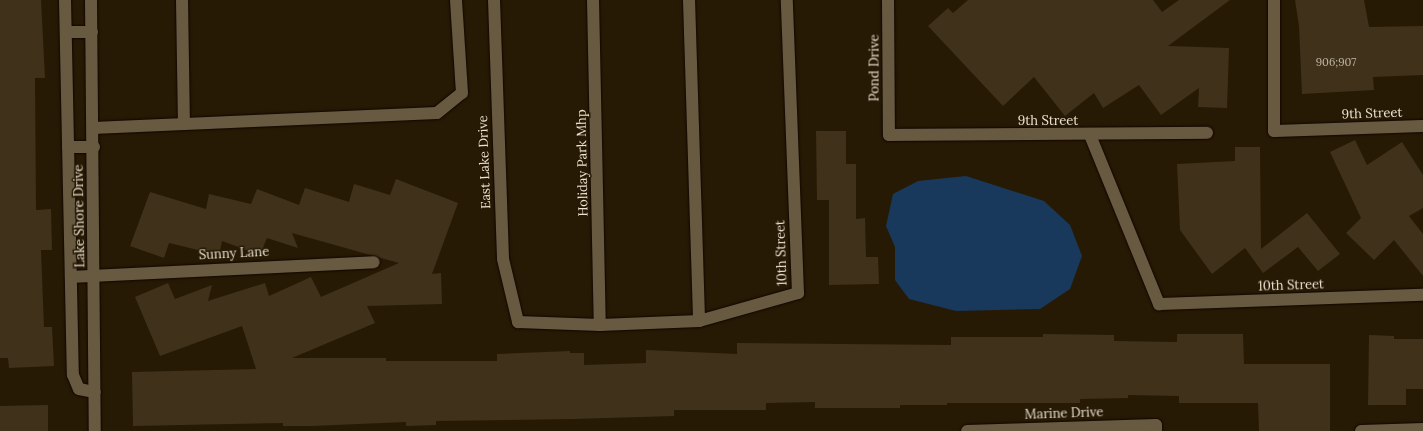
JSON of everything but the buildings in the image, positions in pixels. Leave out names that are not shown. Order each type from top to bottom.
[{"type":"street","points":[[65,0],[73,375],[79,389],[95,392]]},
{"type":"street","name":"Lake Shore Drive","points":[[92,0],[96,431]]},
{"type":"street","points":[[182,0],[184,124]]},
{"type":"street","points":[[93,128],[437,113],[462,93],[456,0]]},
{"type":"street","name":"East Lake Drive","points":[[494,0],[503,259],[518,322]]},
{"type":"street","name":"Holiday Park Mhp","points":[[593,0],[600,325]]},
{"type":"street","points":[[689,0],[699,321]]},
{"type":"street","name":"10th Street","points":[[518,322],[600,325],[699,321],[798,293],[787,0]]},
{"type":"street","name":"Pond Drive","points":[[888,0],[889,135]]},
{"type":"street","name":"9th Street","points":[[1274,0],[1274,130],[1423,126]]},
{"type":"street","points":[[66,32],[92,32]]},
{"type":"street","name":"9th Street","points":[[889,135],[1090,135],[1207,133]]},
{"type":"street","name":"10th Street","points":[[1090,135],[1159,304],[1423,295]]},
{"type":"street","points":[[68,147],[94,147]]},
{"type":"street","name":"Sunny Lane","points":[[71,277],[374,262]]},
{"type":"street","name":"Marine Drive","points":[[967,431],[1156,425],[1156,431]]},
{"type":"street","points":[[1361,431],[1423,429]]},
{"type":"water","points":[[966,176],[1044,201],[1070,225],[1082,256],[1070,289],[1040,309],[956,311],[909,299],[895,280],[895,247],[886,226],[893,194],[918,181]]}]
